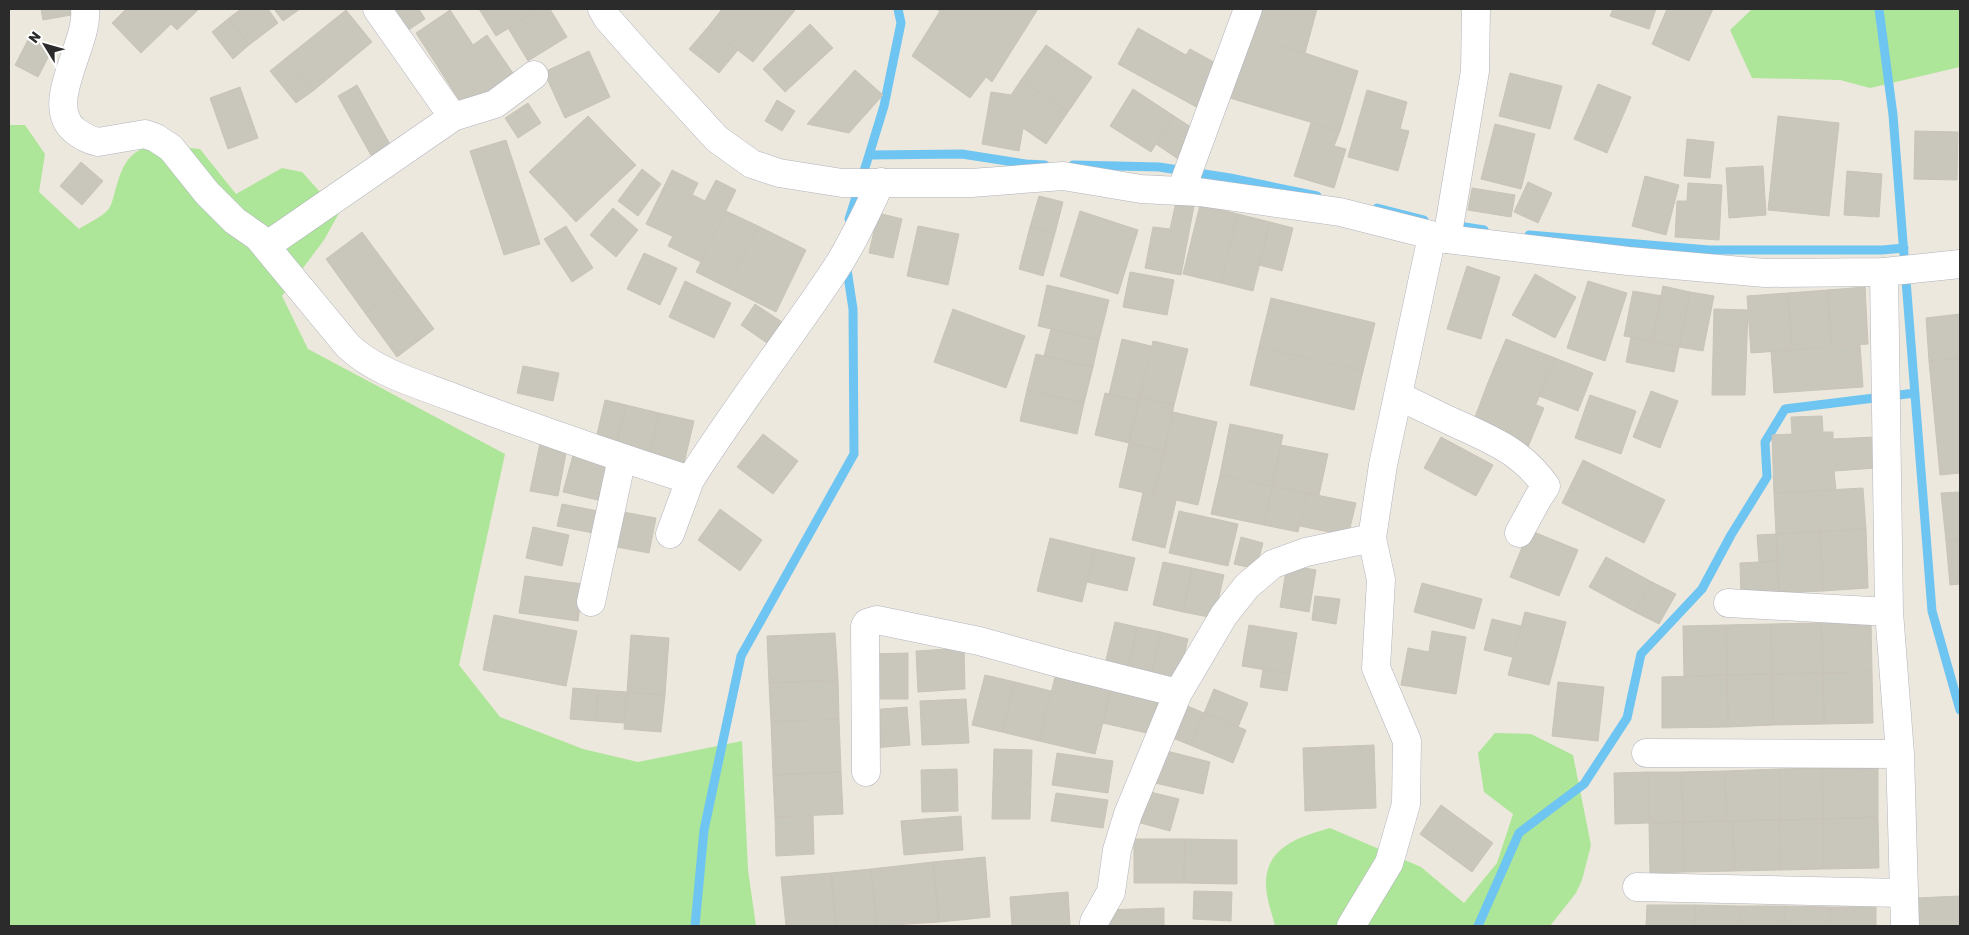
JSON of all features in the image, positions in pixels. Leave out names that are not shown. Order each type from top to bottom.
[{"type":"street","points":[[85,9],[83,35],[66,86],[63,110],[65,120],[79,134],[92,141],[98,142],[145,134],[156,138],[171,148],[208,193],[235,220],[258,237],[348,346],[374,366],[496,414],[690,480]]},
{"type":"street","points":[[377,9],[452,117]]},
{"type":"street","points":[[602,9],[608,19],[638,53],[718,139],[752,164],[779,173],[842,183],[971,183],[1064,176],[1141,189],[1186,176],[1340,212],[1628,261],[1766,273],[1899,271],[1960,264]]},
{"type":"street","points":[[1186,176],[1248,9]]},
{"type":"street","points":[[1351,926],[1388,863],[1406,804],[1407,742],[1376,668],[1381,580],[1372,538],[1383,465],[1398,396],[1445,230],[1474,71],[1476,9]]},
{"type":"street","points":[[266,246],[452,117],[495,104],[534,74]]},
{"type":"street","points":[[670,534],[690,480],[718,435],[833,272],[852,240],[876,182]]},
{"type":"street","points":[[1899,271],[1887,394],[1889,612],[1900,754],[1905,926]]},
{"type":"street","points":[[1398,396],[1496,441],[1520,457],[1535,471],[1546,486],[1518,532]]},
{"type":"street","points":[[591,602],[622,458]]},
{"type":"street","points":[[1094,926],[1094,922],[1111,892],[1117,850],[1128,814],[1178,693],[1224,615],[1247,586],[1273,564],[1306,552],[1372,538]]},
{"type":"street","points":[[1728,603],[1889,612]]},
{"type":"street","points":[[866,772],[865,626],[870,621],[877,620],[979,640],[1062,664],[1178,693]]},
{"type":"street","points":[[1646,753],[1900,754]]},
{"type":"street","points":[[1637,887],[1903,893]]},
{"type":"green space","points":[[1960,9],[1960,67],[1870,88],[1840,80],[1752,78],[1730,30],[1751,10]]},
{"type":"green space","points":[[9,125],[25,125],[45,154],[39,192],[79,229],[108,210],[124,166],[131,156],[140,150],[150,147],[173,146],[200,149],[236,194],[282,168],[302,172],[339,213],[324,240],[282,296],[308,349],[505,454],[459,665],[500,717],[583,749],[638,762],[742,741],[748,870],[756,926],[9,926]]},
{"type":"green space","points":[[1495,733],[1531,734],[1573,755],[1591,845],[1582,880],[1576,893],[1550,926],[1275,926],[1266,889],[1268,871],[1272,860],[1287,845],[1307,835],[1330,828],[1421,867],[1464,903],[1497,863],[1513,814],[1484,792],[1478,753]]},
{"type":"building","points":[[41,9],[70,9],[71,15],[43,20]]},
{"type":"building","points":[[126,9],[156,9],[171,24],[141,53],[112,23]]},
{"type":"building","points":[[156,9],[199,9],[177,30]]},
{"type":"building","points":[[241,9],[268,9],[278,23],[249,45],[229,18]]},
{"type":"building","points":[[274,9],[300,9],[283,21]]},
{"type":"building","points":[[384,9],[419,9],[425,19],[401,35]]},
{"type":"building","points":[[479,9],[540,9],[496,36]]},
{"type":"building","points":[[540,9],[550,9],[567,37],[528,61],[508,28]]},
{"type":"building","points":[[722,9],[796,9],[753,62],[708,27]]},
{"type":"building","points":[[936,9],[1038,9],[992,82],[986,77],[970,98],[912,56],[940,11]]},
{"type":"building","points":[[1261,9],[1317,9],[1305,53],[1253,38]]},
{"type":"building","points":[[1613,9],[1656,9],[1649,29],[1610,16]]},
{"type":"building","points":[[1667,9],[1713,9],[1689,61],[1652,44]]},
{"type":"building","points":[[346,10],[372,42],[313,91],[286,58]]},
{"type":"building","points":[[450,10],[473,45],[487,35],[515,76],[501,86],[461,103],[416,33]]},
{"type":"building","points":[[229,18],[249,45],[233,59],[212,32]]},
{"type":"building","points":[[810,24],[833,48],[785,92],[763,69]]},
{"type":"building","points":[[708,27],[738,50],[719,73],[689,49]]},
{"type":"building","points":[[1138,28],[1186,55],[1190,49],[1223,67],[1200,109],[1118,64]]},
{"type":"building","points":[[1242,36],[1305,53],[1358,71],[1340,131],[1223,96]]},
{"type":"building","points":[[29,38],[52,50],[38,77],[15,65]]},
{"type":"building","points":[[1046,45],[1092,77],[1068,112],[1021,80]]},
{"type":"building","points":[[589,51],[610,97],[565,118],[544,72]]},
{"type":"building","points":[[286,58],[313,91],[296,103],[270,71]]},
{"type":"building","points":[[855,70],[883,95],[849,133],[807,124]]},
{"type":"building","points":[[1510,73],[1562,86],[1550,129],[1499,116]]},
{"type":"building","points":[[1021,80],[1068,112],[1046,144],[1023,128],[1019,151],[982,144],[991,92],[1011,95]]},
{"type":"building","points":[[1598,84],[1631,97],[1607,153],[1574,139]]},
{"type":"building","points":[[357,85],[391,146],[372,157],[338,96]]},
{"type":"building","points":[[240,87],[258,138],[228,149],[210,98]]},
{"type":"building","points":[[1133,89],[1174,116],[1151,152],[1110,126]]},
{"type":"building","points":[[1367,90],[1407,102],[1400,129],[1409,131],[1398,171],[1348,157]]},
{"type":"building","points":[[777,100],[795,111],[782,131],[765,121]]},
{"type":"building","points":[[528,103],[541,123],[518,138],[505,118]]},
{"type":"building","points":[[588,116],[611,140],[552,196],[529,172]]},
{"type":"building","points":[[1174,116],[1200,133],[1181,161],[1156,144]]},
{"type":"building","points":[[1778,116],[1839,123],[1829,216],[1768,210]]},
{"type":"building","points":[[1311,123],[1340,131],[1334,146],[1346,149],[1334,188],[1294,176]]},
{"type":"building","points":[[1495,124],[1535,134],[1521,189],[1481,179]]},
{"type":"building","points":[[1915,131],[1958,132],[1957,180],[1914,179]]},
{"type":"building","points":[[1687,139],[1714,142],[1710,178],[1684,176]]},
{"type":"building","points":[[506,140],[540,244],[504,255],[470,151]]},
{"type":"building","points":[[611,140],[636,165],[576,222],[552,196]]},
{"type":"building","points":[[81,162],[103,181],[82,205],[60,186]]},
{"type":"building","points":[[1763,166],[1766,215],[1729,218],[1726,168]]},
{"type":"building","points":[[642,169],[661,184],[638,216],[618,201]]},
{"type":"building","points":[[672,170],[698,183],[672,236],[646,224]]},
{"type":"building","points":[[1847,171],[1882,174],[1879,217],[1844,215]]},
{"type":"building","points":[[1645,176],[1679,185],[1666,235],[1632,226]]},
{"type":"building","points":[[716,180],[736,190],[701,262],[668,246],[693,195],[705,201]]},
{"type":"building","points":[[1528,182],[1552,193],[1538,223],[1514,212]]},
{"type":"building","points":[[1688,183],[1722,185],[1719,240],[1675,237],[1677,201],[1687,201]]},
{"type":"building","points":[[1472,188],[1515,195],[1511,217],[1468,210]]},
{"type":"building","points":[[1039,196],[1063,202],[1055,233],[1030,227]]},
{"type":"building","points":[[1176,202],[1194,206],[1181,275],[1145,268],[1153,227],[1170,229]]},
{"type":"building","points":[[1200,205],[1238,214],[1221,283],[1183,274]]},
{"type":"building","points":[[613,208],[638,230],[616,257],[590,235]]},
{"type":"building","points":[[726,211],[758,226],[728,288],[696,272]]},
{"type":"building","points":[[1080,211],[1138,230],[1118,294],[1060,276]]},
{"type":"building","points":[[878,213],[902,219],[893,258],[869,253]]},
{"type":"building","points":[[1238,214],[1270,222],[1253,291],[1221,283]]},
{"type":"building","points":[[1270,222],[1293,228],[1282,271],[1259,265]]},
{"type":"building","points":[[566,226],[593,268],[572,282],[544,239]]},
{"type":"building","points":[[758,226],[806,250],[776,312],[728,288]]},
{"type":"building","points":[[918,226],[959,234],[948,285],[907,276]]},
{"type":"building","points":[[1030,227],[1055,233],[1043,276],[1019,269]]},
{"type":"building","points":[[362,232],[402,286],[365,313],[326,259]]},
{"type":"building","points":[[644,253],[677,268],[660,305],[627,289]]},
{"type":"building","points":[[1467,266],[1500,277],[1481,339],[1447,329]]},
{"type":"building","points":[[1130,272],[1174,280],[1167,315],[1123,307]]},
{"type":"building","points":[[1535,274],[1576,297],[1555,338],[1512,315]]},
{"type":"building","points":[[685,281],[731,303],[714,338],[669,317]]},
{"type":"building","points":[[1588,281],[1627,293],[1605,361],[1567,348]]},
{"type":"building","points":[[1047,285],[1109,300],[1099,340],[1038,326]]},
{"type":"building","points":[[402,286],[434,329],[397,357],[365,313]]},
{"type":"building","points":[[1663,286],[1690,292],[1679,347],[1652,341]]},
{"type":"building","points":[[1865,287],[1868,344],[1831,346],[1828,290]]},
{"type":"building","points":[[1828,290],[1831,346],[1792,350],[1788,293]]},
{"type":"building","points":[[1633,291],[1662,296],[1652,341],[1624,336]]},
{"type":"building","points":[[1690,292],[1714,296],[1703,351],[1679,347]]},
{"type":"building","points":[[1788,293],[1792,350],[1751,353],[1747,296]]},
{"type":"building","points":[[1271,298],[1375,323],[1363,371],[1259,347]]},
{"type":"building","points":[[755,304],[782,322],[767,343],[741,325]]},
{"type":"building","points":[[953,309],[1025,336],[1006,388],[934,362]]},
{"type":"building","points":[[1714,309],[1748,310],[1745,395],[1712,395]]},
{"type":"building","points":[[1960,314],[1960,358],[1929,361],[1926,318]]},
{"type":"building","points":[[1051,329],[1099,340],[1093,367],[1044,356]]},
{"type":"building","points":[[1631,337],[1679,347],[1674,372],[1626,362]]},
{"type":"building","points":[[1122,339],[1151,346],[1139,401],[1109,394]]},
{"type":"building","points":[[1506,339],[1555,358],[1536,404],[1487,385]]},
{"type":"building","points":[[1153,341],[1188,349],[1174,405],[1140,397]]},
{"type":"building","points":[[1860,345],[1863,387],[1774,393],[1771,351]]},
{"type":"building","points":[[1259,347],[1363,371],[1354,410],[1250,385]]},
{"type":"building","points":[[1036,354],[1093,367],[1084,403],[1027,390]]},
{"type":"building","points":[[1555,358],[1593,373],[1578,411],[1539,396]]},
{"type":"building","points":[[1960,358],[1960,473],[1940,475],[1929,361]]},
{"type":"building","points":[[523,366],[559,373],[553,401],[517,393]]},
{"type":"building","points":[[1487,385],[1544,408],[1528,447],[1472,425]]},
{"type":"building","points":[[1027,390],[1084,403],[1077,434],[1020,421]]},
{"type":"building","points":[[1651,391],[1678,401],[1660,448],[1633,437]]},
{"type":"building","points":[[1105,393],[1139,401],[1129,443],[1095,435]]},
{"type":"building","points":[[1590,395],[1636,411],[1621,454],[1575,438]]},
{"type":"building","points":[[1140,397],[1174,405],[1164,451],[1129,443]]},
{"type":"building","points":[[605,400],[626,405],[616,447],[595,443]]},
{"type":"building","points":[[626,405],[659,413],[650,455],[616,447]]},
{"type":"building","points":[[1173,412],[1217,422],[1198,505],[1154,495]]},
{"type":"building","points":[[659,413],[694,421],[684,463],[650,455]]},
{"type":"building","points":[[1822,416],[1823,432],[1833,432],[1833,439],[1875,437],[1876,468],[1834,471],[1836,490],[1774,493],[1772,435],[1792,434],[1791,417]]},
{"type":"building","points":[[1230,424],[1283,435],[1272,486],[1220,475]]},
{"type":"building","points":[[763,434],[798,461],[773,494],[737,467]]},
{"type":"building","points":[[1441,437],[1493,465],[1476,496],[1424,468]]},
{"type":"building","points":[[540,443],[567,448],[558,496],[530,491]]},
{"type":"building","points":[[1129,443],[1164,451],[1154,495],[1119,487]]},
{"type":"building","points":[[1281,445],[1328,454],[1319,495],[1272,486]]},
{"type":"building","points":[[573,455],[611,463],[602,501],[563,492]]},
{"type":"building","points":[[1583,460],[1665,500],[1644,543],[1562,503]]},
{"type":"building","points":[[1220,475],[1272,486],[1264,525],[1211,514]]},
{"type":"building","points":[[1272,486],[1307,493],[1298,532],[1264,525]]},
{"type":"building","points":[[1863,488],[1866,529],[1776,534],[1774,493]]},
{"type":"building","points":[[1960,492],[1960,539],[1946,541],[1941,493]]},
{"type":"building","points":[[1143,493],[1176,501],[1165,548],[1132,540]]},
{"type":"building","points":[[1307,493],[1356,503],[1348,536],[1300,526]]},
{"type":"building","points":[[562,504],[598,511],[593,533],[557,526]]},
{"type":"building","points":[[720,509],[762,540],[740,571],[698,540]]},
{"type":"building","points":[[618,511],[656,518],[649,553],[611,546]]},
{"type":"building","points":[[1179,511],[1238,524],[1228,566],[1169,553]]},
{"type":"building","points":[[533,527],[569,535],[562,566],[526,558]]},
{"type":"building","points":[[1866,529],[1868,588],[1823,591],[1820,531]]},
{"type":"building","points":[[1529,530],[1578,550],[1559,596],[1510,577]]},
{"type":"building","points":[[1820,531],[1823,591],[1779,593],[1776,534]]},
{"type":"building","points":[[1776,534],[1778,561],[1759,562],[1757,535]]},
{"type":"building","points":[[1241,537],[1263,543],[1256,569],[1234,564]]},
{"type":"building","points":[[1050,538],[1095,549],[1082,602],[1037,591]]},
{"type":"building","points":[[1960,539],[1960,584],[1950,585],[1946,541]]},
{"type":"building","points":[[1095,549],[1135,558],[1127,591],[1087,582]]},
{"type":"building","points":[[1606,557],[1652,582],[1635,612],[1589,587]]},
{"type":"building","points":[[1778,561],[1779,593],[1741,596],[1740,563]]},
{"type":"building","points":[[1163,562],[1192,568],[1183,612],[1153,605]]},
{"type":"building","points":[[1287,565],[1316,570],[1309,612],[1280,607]]},
{"type":"building","points":[[1192,568],[1224,575],[1214,618],[1183,612]]},
{"type":"building","points":[[525,576],[583,584],[578,621],[519,613]]},
{"type":"building","points":[[1652,582],[1676,594],[1659,624],[1635,612]]},
{"type":"building","points":[[1422,583],[1482,599],[1474,629],[1414,612]]},
{"type":"building","points":[[1315,596],[1340,599],[1336,624],[1312,620]]},
{"type":"building","points":[[1525,612],[1566,622],[1549,685],[1508,675]]},
{"type":"building","points":[[494,615],[577,631],[566,686],[483,670]]},
{"type":"building","points":[[1492,619],[1521,626],[1512,657],[1484,650]]},
{"type":"building","points":[[1871,621],[1872,672],[1823,673],[1821,623]]},
{"type":"building","points":[[1115,622],[1137,627],[1127,673],[1104,668]]},
{"type":"building","points":[[1821,623],[1823,673],[1772,674],[1771,624]]},
{"type":"building","points":[[1771,624],[1772,674],[1727,675],[1726,625]]},
{"type":"building","points":[[1249,625],[1297,633],[1290,674],[1242,666]]},
{"type":"building","points":[[1726,625],[1727,675],[1684,676],[1683,626]]},
{"type":"building","points":[[1137,627],[1161,632],[1151,678],[1127,673]]},
{"type":"building","points":[[1432,631],[1466,637],[1456,694],[1401,685],[1408,648],[1429,652]]},
{"type":"building","points":[[1161,632],[1188,639],[1177,684],[1151,678]]},
{"type":"building","points":[[835,633],[838,680],[769,683],[767,636]]},
{"type":"building","points":[[631,635],[669,638],[665,695],[627,692]]},
{"type":"building","points":[[964,648],[965,689],[918,692],[916,651]]},
{"type":"building","points":[[908,653],[908,699],[869,699],[869,654]]},
{"type":"building","points":[[1263,669],[1290,674],[1287,691],[1260,687]]},
{"type":"building","points":[[1872,672],[1873,723],[1824,724],[1823,673]]},
{"type":"building","points":[[1823,673],[1824,724],[1773,725],[1772,674]]},
{"type":"building","points":[[1772,674],[1773,725],[1728,727],[1727,675]]},
{"type":"building","points":[[985,675],[1015,682],[1002,732],[972,725]]},
{"type":"building","points":[[1727,675],[1728,727],[1662,728],[1662,677]]},
{"type":"building","points":[[1055,677],[1111,690],[1095,754],[1039,741]]},
{"type":"building","points":[[838,680],[839,719],[771,722],[769,683]]},
{"type":"building","points":[[1015,682],[1051,691],[1039,741],[1002,732]]},
{"type":"building","points":[[1558,682],[1604,687],[1598,741],[1552,736]]},
{"type":"building","points":[[573,688],[598,690],[596,721],[570,719]]},
{"type":"building","points":[[1214,689],[1248,703],[1238,727],[1204,713]]},
{"type":"building","points":[[598,690],[627,692],[624,723],[596,721]]},
{"type":"building","points":[[1111,690],[1159,702],[1151,734],[1103,723]]},
{"type":"building","points":[[627,692],[665,695],[661,732],[624,729]]},
{"type":"building","points":[[966,699],[969,743],[922,745],[920,701]]},
{"type":"building","points":[[1183,704],[1204,713],[1190,745],[1170,737]]},
{"type":"building","points":[[907,707],[910,745],[873,748],[870,710]]},
{"type":"building","points":[[1204,713],[1246,730],[1233,763],[1190,745]]},
{"type":"building","points":[[839,719],[841,772],[773,775],[771,722]]},
{"type":"building","points":[[1374,745],[1376,808],[1305,811],[1303,748]]},
{"type":"building","points":[[994,749],[1032,750],[1030,819],[992,819]]},
{"type":"building","points":[[1163,750],[1210,762],[1203,794],[1155,783]]},
{"type":"building","points":[[1057,753],[1113,761],[1108,793],[1052,785]]},
{"type":"building","points":[[1878,767],[1878,817],[1823,819],[1822,768]]},
{"type":"building","points":[[1822,768],[1823,819],[1779,820],[1779,769]]},
{"type":"building","points":[[957,769],[958,811],[922,812],[921,770]]},
{"type":"building","points":[[1779,769],[1779,820],[1726,821],[1725,771]]},
{"type":"building","points":[[1725,771],[1726,821],[1683,822],[1682,772]]},
{"type":"building","points":[[841,772],[843,814],[775,817],[773,775]]},
{"type":"building","points":[[1649,772],[1649,823],[1615,824],[1614,773]]},
{"type":"building","points":[[1649,772],[1682,772],[1683,822],[1649,823]]},
{"type":"building","points":[[1146,791],[1179,799],[1170,831],[1137,822]]},
{"type":"building","points":[[1056,793],[1108,800],[1103,828],[1051,821]]},
{"type":"building","points":[[1441,805],[1493,843],[1472,872],[1420,834]]},
{"type":"building","points":[[813,816],[814,854],[776,856],[775,817]]},
{"type":"building","points":[[961,816],[963,850],[904,855],[901,821]]},
{"type":"building","points":[[1878,817],[1879,868],[1823,869],[1823,819]]},
{"type":"building","points":[[1823,819],[1823,869],[1780,870],[1779,820]]},
{"type":"building","points":[[1779,820],[1780,870],[1734,871],[1733,821]]},
{"type":"building","points":[[1733,821],[1734,871],[1684,872],[1683,822]]},
{"type":"building","points":[[1683,822],[1684,872],[1650,873],[1649,823]]},
{"type":"building","points":[[1134,839],[1185,839],[1184,883],[1134,883]]},
{"type":"building","points":[[1185,839],[1237,840],[1237,884],[1184,883]]},
{"type":"building","points":[[985,857],[990,917],[939,922],[933,862]]},
{"type":"building","points":[[933,862],[939,922],[877,926],[871,869]]},
{"type":"building","points":[[871,869],[877,926],[836,926],[831,873]]},
{"type":"building","points":[[831,873],[836,926],[786,926],[781,877]]},
{"type":"building","points":[[1194,891],[1232,892],[1231,921],[1193,919]]},
{"type":"building","points":[[1068,892],[1070,926],[1012,926],[1010,897]]},
{"type":"building","points":[[1960,896],[1960,926],[1917,926],[1916,898]]},
{"type":"building","points":[[1647,905],[1695,905],[1695,926],[1646,926]]},
{"type":"building","points":[[1695,905],[1739,906],[1739,926],[1695,926]]},
{"type":"building","points":[[1739,906],[1785,906],[1784,926],[1739,926]]},
{"type":"building","points":[[1785,906],[1830,907],[1830,926],[1784,926]]},
{"type":"building","points":[[1830,907],[1876,907],[1876,926],[1830,926]]},
{"type":"building","points":[[1164,908],[1164,926],[1106,926],[1105,910]]},
{"type":"waterway","points":[[869,155],[884,106],[901,23],[898,9]]},
{"type":"waterway","points":[[1879,9],[1893,115],[1932,611],[1960,710]]},
{"type":"waterway","points":[[849,219],[869,155],[962,154],[1026,164],[1045,165]]},
{"type":"waterway","points":[[1073,165],[1159,167],[1230,178],[1317,196]]},
{"type":"waterway","points":[[1377,208],[1424,220]]},
{"type":"waterway","points":[[1452,225],[1484,230]]},
{"type":"waterway","points":[[1529,235],[1709,250],[1882,250],[1904,248]]},
{"type":"waterway","points":[[695,926],[704,830],[741,656],[854,454],[853,309],[846,263]]},
{"type":"waterway","points":[[1478,926],[1519,833],[1584,784],[1627,718],[1641,654],[1702,589],[1731,535],[1767,477],[1765,442],[1785,409],[1915,393]]}]
